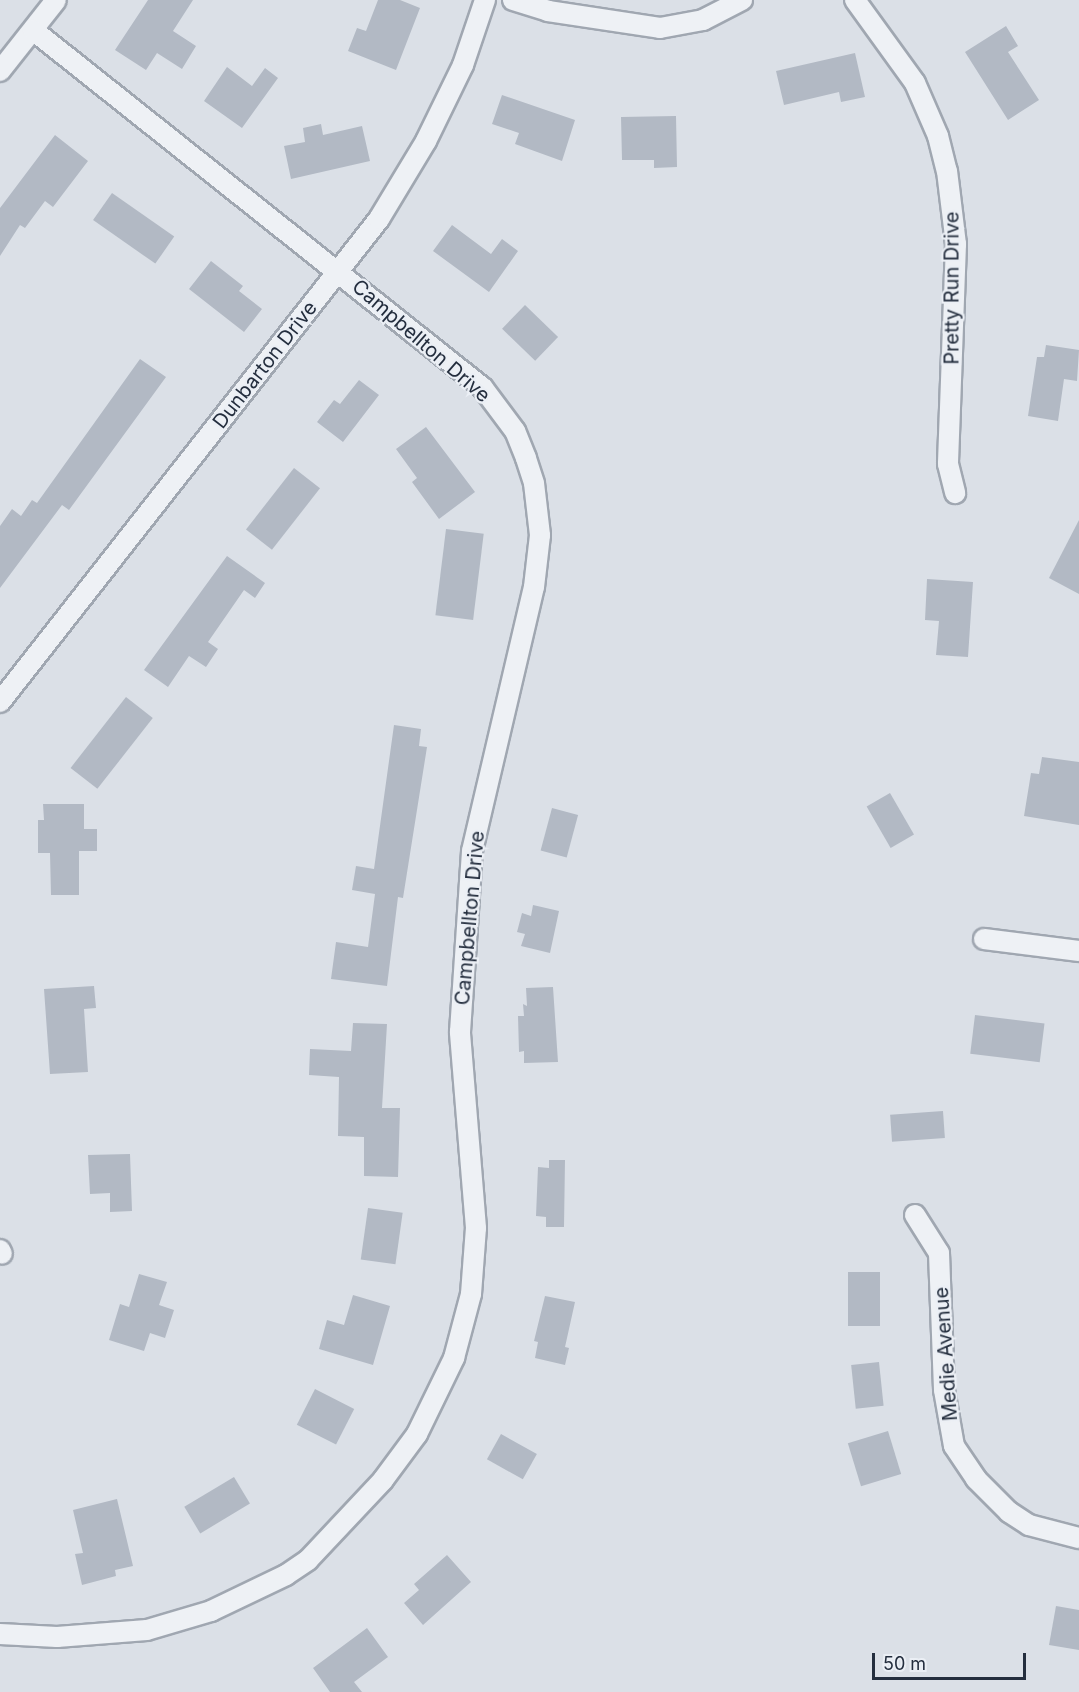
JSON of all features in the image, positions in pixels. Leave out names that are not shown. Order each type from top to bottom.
[{"type":"street","points":[[0,71],[56,0]]},
{"type":"street","name":"Dunbarton Drive","points":[[0,702],[379,219],[426,141],[463,65],[485,0]]},
{"type":"street","points":[[513,0],[548,11],[660,28],[703,20],[742,0]]},
{"type":"street","name":"Pretty Run Drive","points":[[855,0],[878,26],[915,82],[938,136],[947,171],[956,244],[947,455],[956,493]]},
{"type":"street","name":"Campbellton Drive","points":[[0,1634],[57,1637],[147,1630],[211,1611],[286,1575],[356,1512],[417,1434],[454,1358],[471,1294],[476,1228],[460,1032],[472,851],[534,587],[538,508],[534,483],[514,431],[483,388],[340,271],[180,150],[33,30]]},
{"type":"street","points":[[984,939],[1079,951]]},
{"type":"street","name":"Medie Avenue","points":[[915,1215],[939,1253],[945,1390],[954,1446],[976,1479],[1009,1512],[1029,1525],[1079,1538]]},
{"type":"building","points":[[148,0],[193,0],[173,31],[196,46],[182,69],[157,53],[146,70],[115,50]]},
{"type":"building","points":[[378,0],[400,0],[420,8],[396,70],[348,51],[357,28],[366,31]]},
{"type":"building","points":[[1006,26],[1018,46],[1008,52],[1039,100],[1008,120],[965,52]]},
{"type":"building","points":[[855,53],[865,97],[841,102],[839,92],[784,105],[776,71]]},
{"type":"building","points":[[227,67],[252,86],[265,68],[278,78],[242,128],[204,101]]},
{"type":"building","points":[[502,95],[575,120],[562,161],[515,144],[519,133],[492,124]]},
{"type":"building","points":[[676,116],[677,167],[654,168],[654,160],[622,160],[621,117]]},
{"type":"building","points":[[321,124],[323,135],[362,126],[370,161],[291,179],[284,146],[305,142],[303,128]]},
{"type":"building","points":[[55,135],[88,161],[53,207],[45,201],[25,228],[20,225],[0,256],[0,208]]},
{"type":"building","points":[[112,193],[174,237],[155,264],[93,220]]},
{"type":"building","points":[[452,225],[491,254],[502,239],[518,251],[489,292],[433,251]]},
{"type":"building","points":[[211,261],[243,286],[239,291],[262,309],[244,332],[189,289]]},
{"type":"building","points":[[525,305],[558,337],[535,361],[502,329]]},
{"type":"building","points":[[1046,345],[1079,350],[1077,381],[1064,379],[1058,421],[1028,416],[1037,357],[1044,357]]},
{"type":"building","points":[[140,359],[166,377],[69,510],[62,505],[0,588],[0,526],[12,509],[21,516],[32,500],[37,503]]},
{"type":"building","points":[[359,380],[379,395],[343,442],[317,422],[334,400],[340,404]]},
{"type":"building","points":[[426,427],[475,492],[439,519],[412,482],[417,478],[396,449]]},
{"type":"building","points":[[294,468],[320,488],[272,550],[246,529]]},
{"type":"building","points":[[1079,520],[1079,594],[1049,578]]},
{"type":"building","points":[[446,529],[484,534],[473,620],[435,615]]},
{"type":"building","points":[[227,556],[265,583],[255,598],[244,590],[208,642],[218,649],[206,667],[189,656],[168,687],[144,670]]},
{"type":"building","points":[[927,579],[973,582],[968,657],[936,655],[939,621],[925,620]]},
{"type":"building","points":[[126,697],[153,718],[97,789],[71,768]]},
{"type":"building","points":[[394,725],[421,729],[419,746],[427,747],[403,898],[398,897],[387,986],[331,979],[336,942],[368,947],[375,894],[352,890],[356,866],[374,869]]},
{"type":"building","points":[[1042,757],[1079,762],[1079,825],[1024,816],[1031,773],[1039,774]]},
{"type":"building","points":[[890,793],[914,835],[891,848],[867,807]]},
{"type":"building","points":[[43,804],[84,804],[84,829],[97,829],[97,851],[79,851],[79,895],[51,895],[50,853],[38,853],[38,820],[44,820]]},
{"type":"building","points":[[552,808],[578,815],[567,857],[541,851]]},
{"type":"building","points":[[533,905],[559,911],[550,953],[521,946],[525,934],[517,932],[522,913],[531,916]]},
{"type":"building","points":[[94,986],[96,1008],[84,1009],[88,1072],[50,1074],[44,989]]},
{"type":"building","points":[[553,987],[558,1062],[524,1063],[524,1051],[519,1052],[518,1016],[524,1016],[523,1004],[527,1006],[526,988]]},
{"type":"building","points":[[975,1015],[1044,1024],[1040,1062],[970,1054]]},
{"type":"building","points":[[353,1023],[387,1024],[382,1108],[400,1108],[398,1177],[364,1176],[364,1137],[338,1136],[339,1077],[309,1075],[310,1049],[351,1051]]},
{"type":"building","points":[[943,1111],[945,1138],[892,1142],[890,1115]]},
{"type":"building","points":[[130,1154],[132,1211],[110,1212],[110,1193],[90,1194],[88,1155]]},
{"type":"building","points":[[549,1160],[565,1160],[564,1227],[546,1227],[546,1217],[536,1216],[538,1167],[549,1168]]},
{"type":"building","points":[[368,1208],[403,1213],[395,1264],[361,1259]]},
{"type":"building","points":[[848,1272],[880,1272],[880,1326],[848,1326]]},
{"type":"building","points":[[139,1274],[167,1282],[159,1305],[174,1310],[165,1338],[150,1333],[144,1351],[109,1340],[120,1304],[129,1307]]},
{"type":"building","points":[[353,1295],[390,1306],[373,1365],[319,1349],[327,1320],[344,1325]]},
{"type":"building","points":[[545,1296],[575,1302],[565,1347],[569,1348],[565,1365],[535,1358],[538,1342],[534,1341]]},
{"type":"building","points":[[879,1362],[884,1406],[856,1409],[851,1365]]},
{"type":"building","points":[[315,1389],[354,1409],[336,1445],[297,1425]]},
{"type":"building","points":[[888,1431],[901,1474],[861,1486],[848,1443]]},
{"type":"building","points":[[501,1434],[537,1454],[523,1479],[487,1459]]},
{"type":"building","points":[[234,1477],[250,1504],[200,1533],[184,1507]]},
{"type":"building","points":[[117,1499],[133,1566],[115,1570],[116,1576],[82,1585],[75,1554],[83,1553],[73,1510]]},
{"type":"building","points":[[447,1555],[471,1582],[423,1625],[404,1603],[419,1590],[414,1584]]},
{"type":"building","points":[[1056,1606],[1079,1610],[1079,1650],[1049,1645]]},
{"type":"building","points":[[367,1628],[388,1657],[354,1682],[362,1692],[330,1692],[313,1668]]}]
